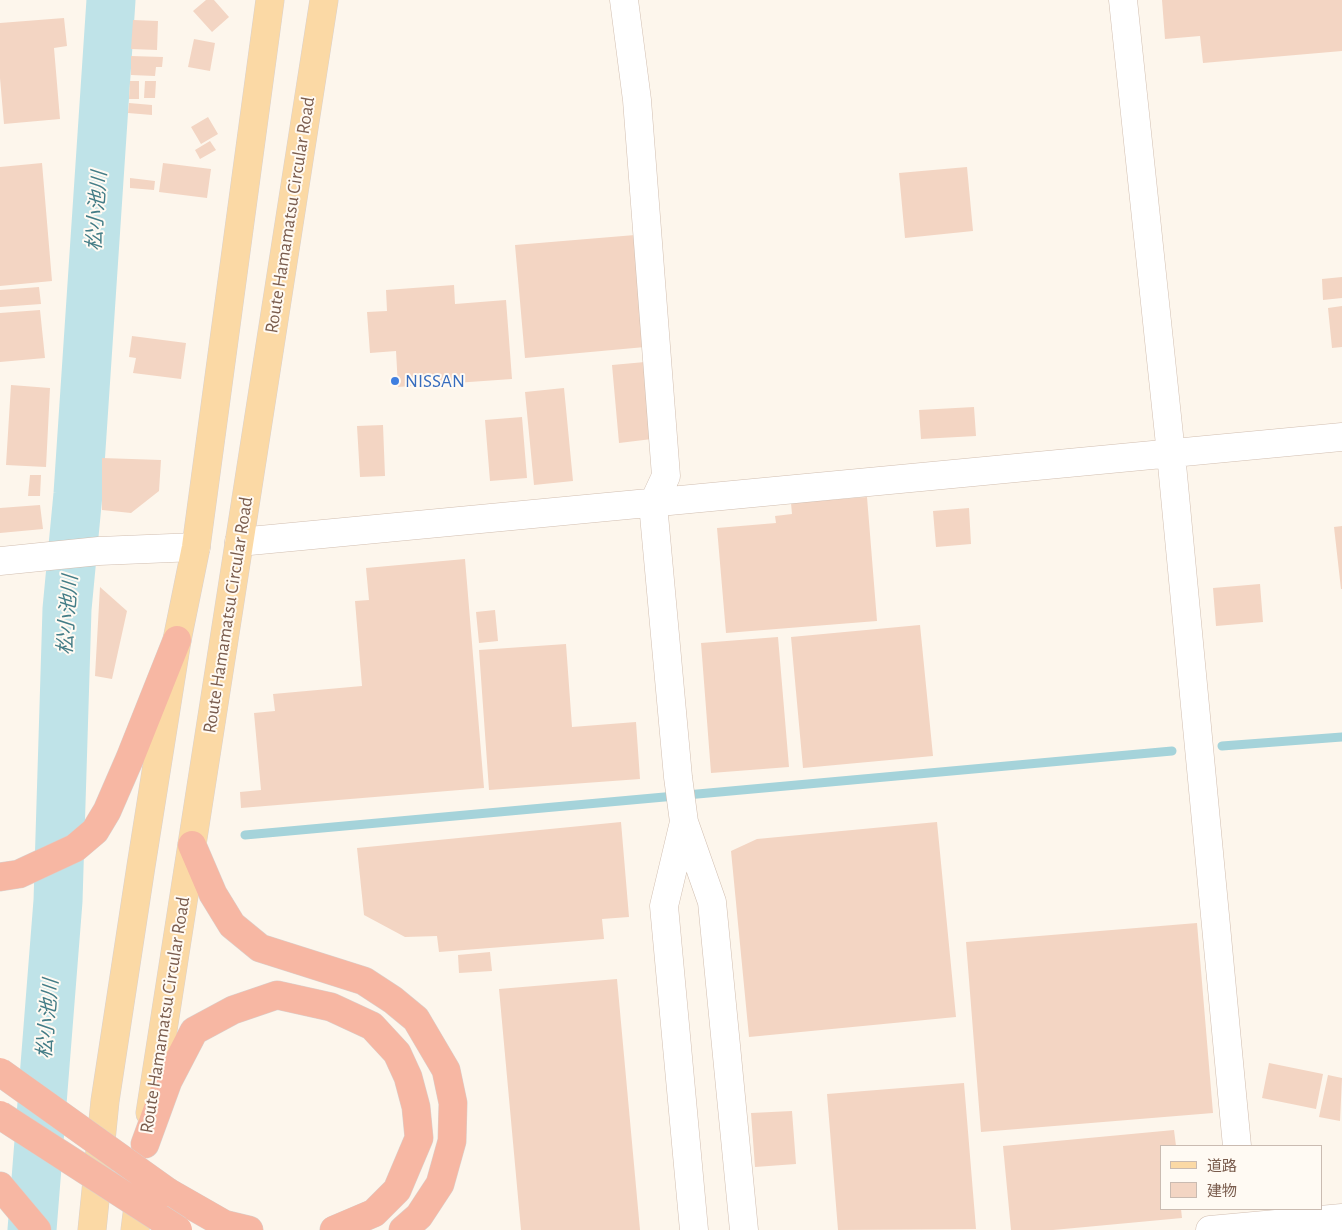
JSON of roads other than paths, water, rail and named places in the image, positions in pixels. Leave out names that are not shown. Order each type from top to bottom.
[{"type":"highway","points":[[9,876],[75,848],[95,831],[107,811],[177,640]]},
{"type":"highway","points":[[192,845],[214,894],[232,925],[260,948],[364,981],[393,1000],[416,1019],[446,1070],[453,1102],[452,1141],[440,1184],[419,1216],[403,1230]]},
{"type":"highway","points":[[145,1144],[168,1081],[194,1031],[233,1010],[277,995],[339,1011],[372,1026],[397,1053],[408,1076],[416,1107],[419,1138],[397,1190],[374,1213],[334,1230]]},
{"type":"highway","points":[[0,1072],[168,1192],[224,1224],[249,1230]]},
{"type":"highway","points":[[0,1115],[178,1230]]},
{"type":"highway","points":[[0,1186],[37,1230]]},
{"type":"main road","points":[[92,1230],[106,1101],[177,640],[196,547],[270,0]]},
{"type":"main road","name":"Route Hamamatsu Circular Road","points":[[135,1230],[145,1144],[324,0]]},
{"type":"street","points":[[624,0],[637,100],[666,476],[653,504],[678,777],[682,815],[712,902],[744,1230]]},
{"type":"street","points":[[1123,0],[1171,454],[1237,1145]]},
{"type":"street","points":[[239,542],[1342,437]]},
{"type":"street","points":[[0,561],[99,551],[196,547]]},
{"type":"street","points":[[682,815],[664,906],[694,1230]]},
{"type":"street","points":[[1210,1230],[1244,1222],[1342,1218]]},
{"type":"waterway","name":"松小池川","points":[[32,1230],[58,901],[67,609],[78,494],[111,0]]},
{"type":"waterway","points":[[1222,746],[1342,737]]},
{"type":"waterway","points":[[245,835],[1172,751]]},
{"type":"place","name":"NISSAN","points":[[395,381]]}]
